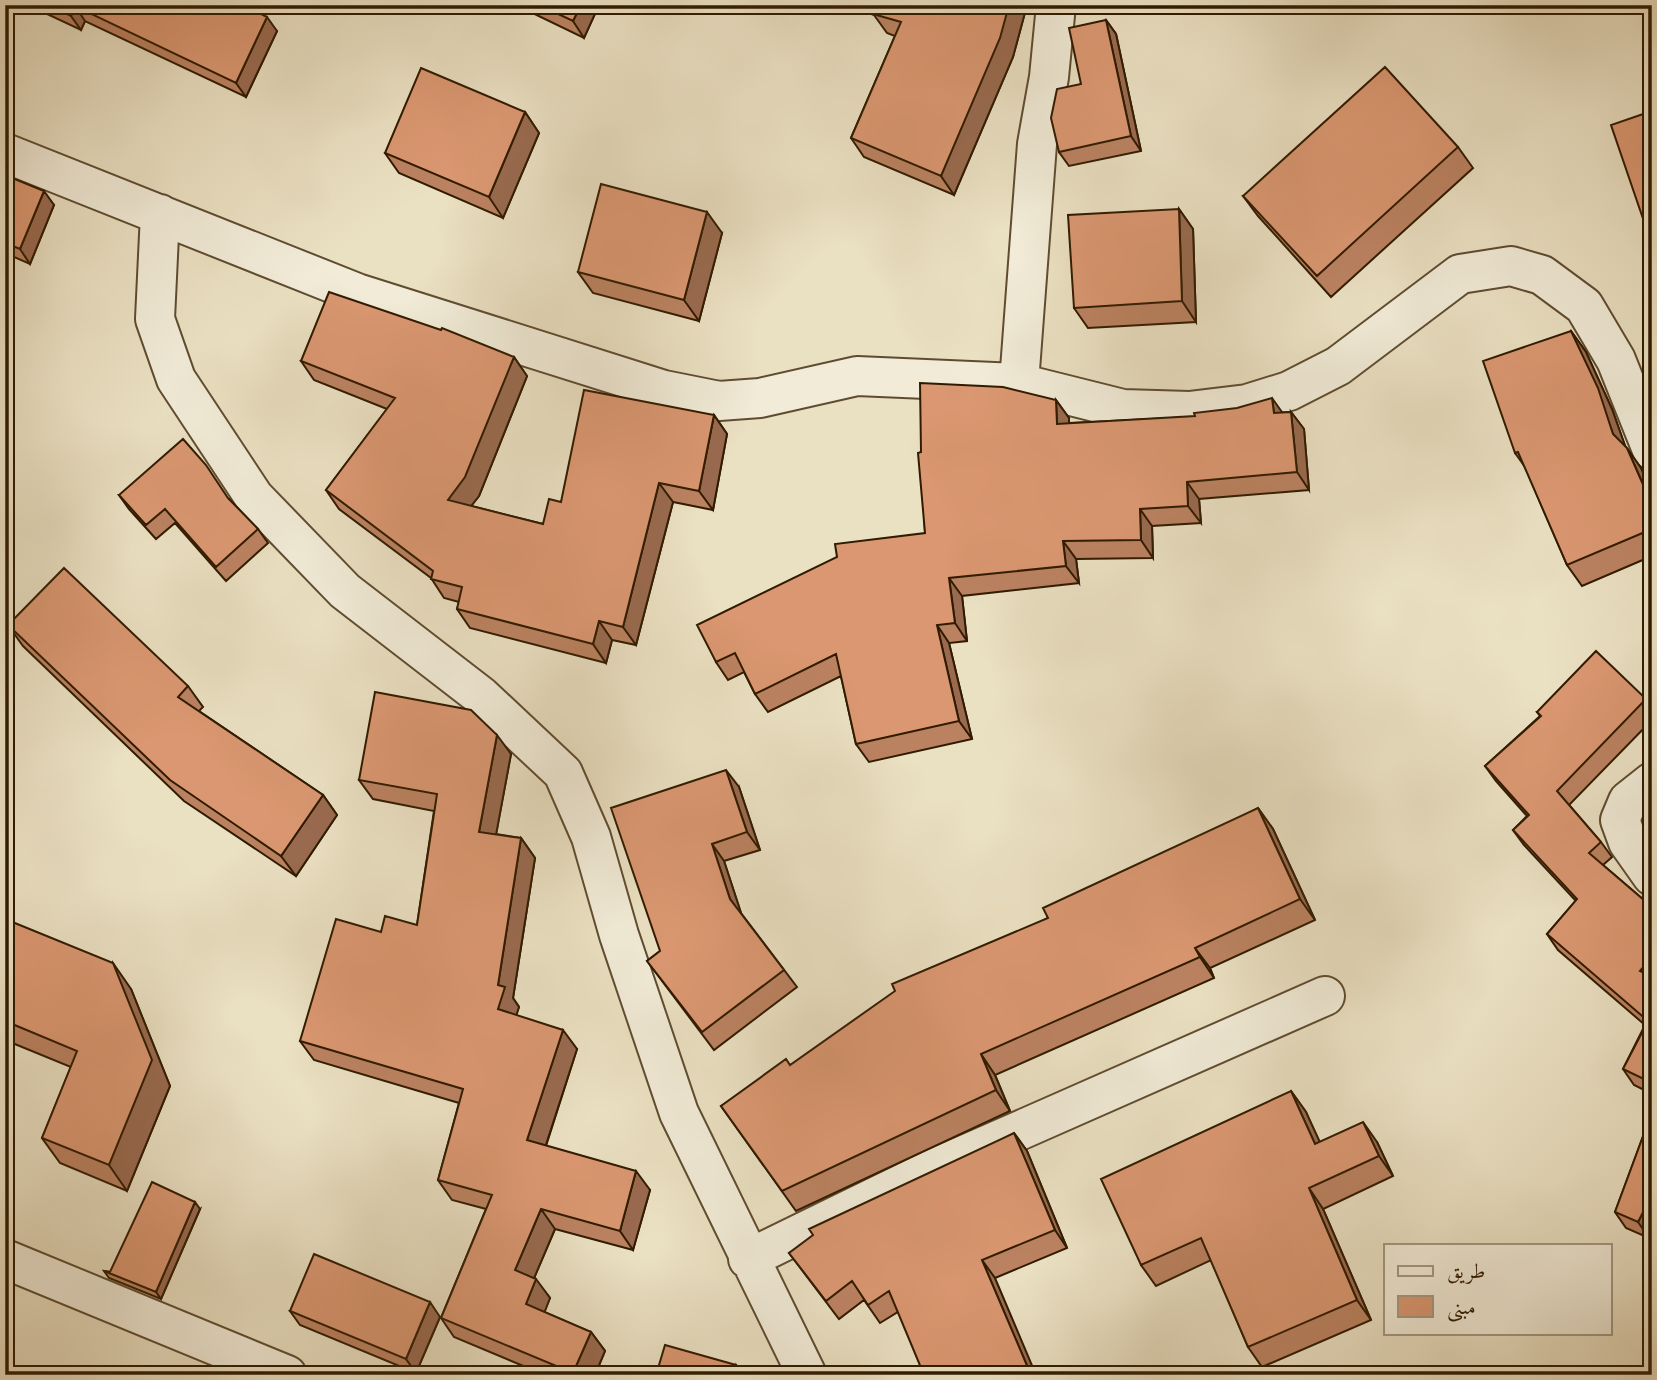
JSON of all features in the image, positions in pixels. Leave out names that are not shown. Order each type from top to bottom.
[{"type":"street","points":[[1019,383],[1037,144],[1049,77],[1056,5]]},
{"type":"street","points":[[5,153],[357,293],[664,390],[708,399],[760,398],[857,376],[1019,383],[1123,409],[1188,411],[1247,404],[1289,391],[1338,366],[1460,274],[1511,266],[1542,275],[1584,306],[1616,360],[1652,450]]},
{"type":"street","points":[[160,214],[155,319],[176,379],[254,497],[345,591],[481,696],[563,773],[591,837],[619,935],[679,1114],[807,1375]]},
{"type":"street","points":[[1652,782],[1628,801],[1620,820],[1628,842],[1652,876]]},
{"type":"street","points":[[748,1259],[930,1170],[1325,996]]},
{"type":"street","points":[[5,1259],[287,1375]]},
{"type":"building","points":[[48,5],[243,5],[267,17],[236,83],[75,6],[71,16]]},
{"type":"building","points":[[539,5],[581,5],[573,21]]},
{"type":"building","points":[[876,5],[1009,5],[1000,38],[941,176],[851,138],[901,22],[873,14]]},
{"type":"building","points":[[1106,20],[1131,136],[1059,152],[1051,118],[1057,89],[1081,84],[1069,28]]},
{"type":"building","points":[[1385,67],[1458,147],[1317,276],[1243,196]]},
{"type":"building","points":[[421,68],[525,112],[489,197],[385,153]]},
{"type":"building","points":[[1652,111],[1652,245],[1611,125]]},
{"type":"building","points":[[5,175],[44,191],[20,249],[5,243]]},
{"type":"building","points":[[601,184],[707,212],[684,300],[578,272]]},
{"type":"building","points":[[1179,209],[1182,301],[1074,308],[1068,215]]},
{"type":"building","points":[[329,292],[441,330],[442,328],[514,357],[465,477],[448,500],[543,524],[549,499],[561,502],[584,390],[714,415],[699,491],[659,483],[623,627],[599,621],[593,644],[457,609],[462,587],[431,579],[433,571],[326,490],[395,398],[301,361]]},
{"type":"building","points":[[1571,331],[1598,388],[1613,434],[1627,448],[1652,505],[1652,529],[1567,565],[1518,452],[1515,453],[1483,361]]},
{"type":"building","points":[[920,383],[1003,387],[1056,400],[1057,424],[1195,416],[1194,413],[1237,408],[1272,398],[1274,413],[1291,412],[1297,472],[1187,482],[1188,506],[1140,509],[1141,540],[1063,541],[1066,566],[949,578],[955,623],[937,625],[959,721],[856,744],[836,654],[755,694],[735,653],[716,662],[697,625],[837,557],[835,544],[925,533],[918,453],[921,452]]},
{"type":"building","points":[[183,439],[206,465],[228,498],[258,529],[216,567],[165,509],[146,525],[119,495]]},
{"type":"building","points":[[64,568],[188,686],[178,697],[323,795],[281,856],[170,780],[8,625]]},
{"type":"building","points":[[1596,651],[1646,699],[1557,791],[1601,842],[1589,853],[1652,907],[1652,957],[1640,971],[1652,977],[1652,1083],[1623,1069],[1648,1021],[1547,934],[1577,899],[1513,830],[1529,815],[1485,766],[1541,716],[1537,712]]},
{"type":"building","points":[[375,692],[471,710],[497,735],[479,832],[521,838],[498,985],[505,987],[498,1009],[563,1030],[527,1140],[636,1171],[620,1231],[541,1209],[515,1270],[536,1279],[526,1304],[591,1332],[573,1373],[441,1318],[492,1195],[438,1180],[463,1089],[300,1041],[336,919],[381,932],[385,916],[417,925],[437,794],[359,780]]},
{"type":"building","points":[[726,770],[747,832],[712,844],[730,899],[784,970],[702,1032],[647,961],[660,951],[611,808]]},
{"type":"building","points":[[1258,808],[1300,899],[1195,948],[1200,957],[981,1054],[996,1090],[782,1191],[721,1106],[786,1059],[790,1065],[895,991],[892,984],[1048,918],[1043,908]]},
{"type":"building","points":[[5,919],[113,963],[152,1060],[109,1165],[42,1138],[77,1051],[5,1021]]},
{"type":"building","points":[[1291,1091],[1315,1144],[1363,1122],[1379,1156],[1309,1188],[1357,1300],[1248,1347],[1201,1238],[1141,1265],[1101,1179]]},
{"type":"building","points":[[1652,1112],[1652,1195],[1638,1222],[1615,1212]]},
{"type":"building","points":[[1014,1133],[1055,1230],[982,1260],[1031,1375],[924,1375],[889,1291],[868,1305],[852,1281],[826,1301],[789,1253],[813,1235],[809,1229]]},
{"type":"building","points":[[152,1182],[195,1202],[156,1292],[104,1271],[110,1272]]},
{"type":"building","points":[[314,1254],[430,1302],[406,1359],[290,1311]]},
{"type":"building","points":[[665,1345],[736,1365],[733,1375],[656,1375]]}]
